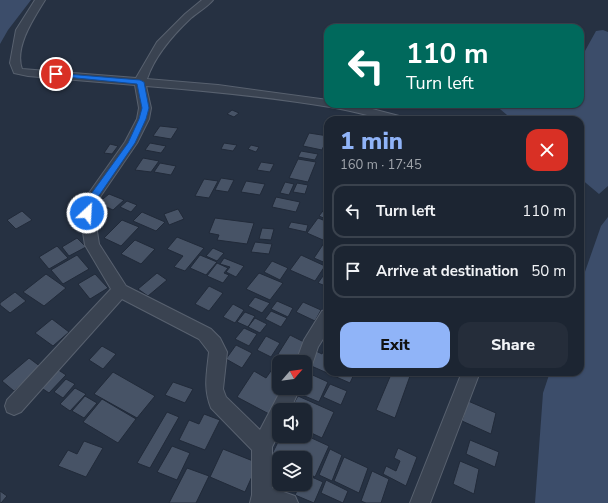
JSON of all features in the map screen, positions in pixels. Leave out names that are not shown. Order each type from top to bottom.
[{"type":"street","points":[[40,0],[21,30],[15,63],[18,71],[218,88],[324,102]]},
{"type":"street","points":[[208,0],[188,16],[161,44],[144,71],[140,82],[145,108],[143,119],[131,143],[94,196],[87,213],[92,245],[120,290],[205,334],[214,343],[218,352],[214,388],[218,402],[262,446]]},
{"type":"street","points":[[355,108],[385,116]]},
{"type":"street","points":[[14,406],[120,290]]},
{"type":"street","points":[[307,355],[310,345],[324,322]]},
{"type":"street","points":[[420,503],[469,376]]},
{"type":"street","points":[[272,427],[262,446],[261,499],[288,503]]},
{"type":"water","points":[[0,0],[31,0],[8,30],[0,44]]},
{"type":"water","points":[[603,30],[608,32],[608,186],[599,194],[584,181],[584,116],[508,116],[499,108],[584,108],[584,53],[596,31]]},
{"type":"water","points":[[608,217],[608,503],[535,503],[543,393],[549,376],[584,376],[584,275],[601,226]]},
{"type":"building","points":[[232,110],[239,113],[234,117],[227,114]]},
{"type":"building","points":[[160,126],[178,128],[171,139],[153,136]]},
{"type":"building","points":[[309,133],[324,135],[324,145],[322,150],[303,146]]},
{"type":"building","points":[[150,143],[166,146],[161,153],[145,150]]},
{"type":"building","points":[[224,143],[237,145],[233,151],[221,149]]},
{"type":"building","points":[[110,144],[118,146],[112,154],[104,153]]},
{"type":"building","points":[[251,145],[259,147],[256,152],[248,149]]},
{"type":"building","points":[[301,151],[318,154],[315,160],[298,157]]},
{"type":"building","points":[[143,158],[159,161],[151,172],[135,170]]},
{"type":"building","points":[[298,159],[316,162],[308,182],[289,178]]},
{"type":"building","points":[[261,162],[274,164],[270,172],[257,170]]},
{"type":"building","points":[[160,163],[176,166],[171,175],[154,172]]},
{"type":"building","points":[[221,178],[234,180],[228,192],[215,190]]},
{"type":"building","points":[[204,179],[218,181],[209,198],[195,196]]},
{"type":"building","points":[[246,181],[265,184],[260,195],[241,192]]},
{"type":"building","points":[[285,182],[294,184],[289,195],[280,193]]},
{"type":"building","points":[[297,183],[308,185],[305,194],[293,192]]},
{"type":"building","points":[[109,194],[124,200],[113,210],[98,203]]},
{"type":"building","points":[[276,197],[300,202],[296,212],[272,207]]},
{"type":"building","points":[[127,201],[137,205],[131,212],[120,207]]},
{"type":"building","points":[[178,209],[184,219],[169,225],[164,214]]},
{"type":"building","points":[[324,210],[324,218],[319,216]]},
{"type":"building","points":[[22,211],[32,220],[16,229],[7,220]]},
{"type":"building","points":[[142,212],[165,222],[156,231],[133,221]]},
{"type":"building","points":[[215,218],[254,223],[247,244],[217,240],[219,235],[209,233]]},
{"type":"building","points":[[318,218],[324,220],[323,240],[307,233]]},
{"type":"building","points":[[122,220],[139,227],[121,246],[104,238]]},
{"type":"building","points":[[291,222],[308,225],[306,232],[288,228]]},
{"type":"building","points":[[262,228],[274,229],[271,240],[259,239]]},
{"type":"building","points":[[177,237],[204,248],[185,271],[174,267],[183,256],[167,249]]},
{"type":"building","points":[[77,238],[86,247],[69,256],[62,247]]},
{"type":"building","points":[[135,240],[155,249],[141,264],[121,254]]},
{"type":"building","points":[[255,242],[272,244],[269,254],[251,252]]},
{"type":"building","points":[[324,243],[324,262],[314,258]]},
{"type":"building","points":[[57,246],[68,258],[49,269],[39,257]]},
{"type":"building","points":[[213,248],[224,253],[217,261],[206,256]]},
{"type":"building","points":[[77,255],[89,269],[63,284],[51,270]]},
{"type":"building","points":[[200,255],[217,262],[206,275],[190,268]]},
{"type":"building","points":[[301,255],[324,266],[315,281],[290,270]]},
{"type":"building","points":[[224,258],[244,266],[236,277],[226,272],[230,267],[220,264]]},
{"type":"building","points":[[272,261],[288,268],[280,280],[264,272]]},
{"type":"building","points":[[217,263],[228,268],[224,273],[229,275],[223,283],[207,276]]},
{"type":"building","points":[[157,273],[167,280],[148,296],[138,289]]},
{"type":"building","points":[[259,273],[283,283],[270,300],[246,289]]},
{"type":"building","points":[[46,274],[66,288],[44,306],[23,292]]},
{"type":"building","points":[[95,274],[108,288],[90,299],[78,284]]},
{"type":"building","points":[[324,275],[324,285],[318,283]]},
{"type":"building","points":[[209,286],[223,293],[209,311],[195,304]]},
{"type":"building","points":[[15,292],[26,301],[10,313],[0,305],[0,303]]},
{"type":"building","points":[[255,297],[270,303],[262,313],[248,306]]},
{"type":"building","points":[[277,301],[293,308],[288,317],[271,309]]},
{"type":"building","points":[[303,302],[321,310],[315,321],[296,312]]},
{"type":"building","points":[[233,304],[244,310],[235,323],[223,317]]},
{"type":"building","points":[[271,311],[287,318],[281,327],[265,319]]},
{"type":"building","points":[[245,312],[255,316],[248,327],[237,322]]},
{"type":"building","points":[[255,318],[267,324],[260,333],[248,327]]},
{"type":"building","points":[[52,319],[69,332],[53,346],[35,333]]},
{"type":"building","points":[[244,328],[257,334],[249,346],[235,339]]},
{"type":"building","points":[[290,335],[306,343],[298,355],[278,354]]},
{"type":"building","points":[[266,336],[280,343],[271,357],[257,350]]},
{"type":"building","points":[[236,345],[252,353],[242,368],[226,359]]},
{"type":"building","points":[[102,346],[116,354],[103,369],[89,360]]},
{"type":"building","points":[[324,350],[324,372],[312,366],[312,359],[316,351],[322,354]]},
{"type":"building","points":[[29,358],[41,367],[14,391],[2,381]]},
{"type":"building","points":[[54,367],[66,375],[49,393],[37,385]]},
{"type":"building","points":[[272,369],[272,395],[281,395],[276,403],[272,403],[272,409],[269,414],[237,397],[254,371],[266,378]]},
{"type":"building","points":[[113,372],[155,396],[137,418],[94,394]]},
{"type":"building","points":[[312,375],[328,382],[319,402],[302,395],[312,395]]},
{"type":"building","points":[[334,376],[353,376],[350,383]]},
{"type":"building","points":[[390,376],[410,376],[395,418],[376,410]]},
{"type":"building","points":[[66,379],[75,384],[63,398],[54,392]]},
{"type":"building","points":[[173,382],[193,389],[185,403],[165,395]]},
{"type":"building","points":[[330,384],[347,391],[341,405],[323,397]]},
{"type":"building","points":[[75,388],[86,394],[70,411],[60,404]]},
{"type":"building","points":[[85,396],[97,403],[84,418],[72,411]]},
{"type":"building","points":[[298,396],[334,412],[322,438],[312,433],[312,403],[294,403]]},
{"type":"building","points":[[102,399],[136,419],[118,443],[83,422]]},
{"type":"building","points":[[468,401],[496,413],[491,434],[462,421]]},
{"type":"building","points":[[167,412],[179,417],[150,468],[137,463]]},
{"type":"building","points":[[204,414],[220,420],[205,450],[179,440],[189,420],[199,424]]},
{"type":"building","points":[[312,438],[329,446],[315,477],[312,476],[312,451],[274,451],[278,443],[312,443]]},
{"type":"building","points":[[470,440],[499,452],[495,467],[466,454]]},
{"type":"building","points":[[84,441],[103,448],[86,477],[58,466],[68,450],[77,454]]},
{"type":"building","points":[[172,446],[190,453],[177,480],[157,472]]},
{"type":"building","points":[[398,448],[417,457],[406,486],[383,474],[386,466],[396,471],[400,461],[394,458]]},
{"type":"building","points":[[223,449],[258,463],[245,492],[210,477]]},
{"type":"building","points":[[330,449],[342,455],[332,481],[319,475]]},
{"type":"building","points":[[344,457],[368,468],[359,493],[334,481]]},
{"type":"building","points":[[460,461],[479,469],[474,494],[453,484]]},
{"type":"building","points":[[187,468],[209,476],[196,503],[169,503]]},
{"type":"building","points":[[372,471],[389,479],[381,503],[366,503],[361,501]]},
{"type":"building","points":[[312,477],[323,482],[314,503],[295,495],[297,491],[312,491]]},
{"type":"building","points":[[326,480],[348,491],[343,503],[321,493]]},
{"type":"building","points":[[0,491],[7,496],[1,503],[0,503]]},
{"type":"route","points":[[56,74],[140,82],[145,108],[143,119],[131,143],[94,196],[87,213]]}]
